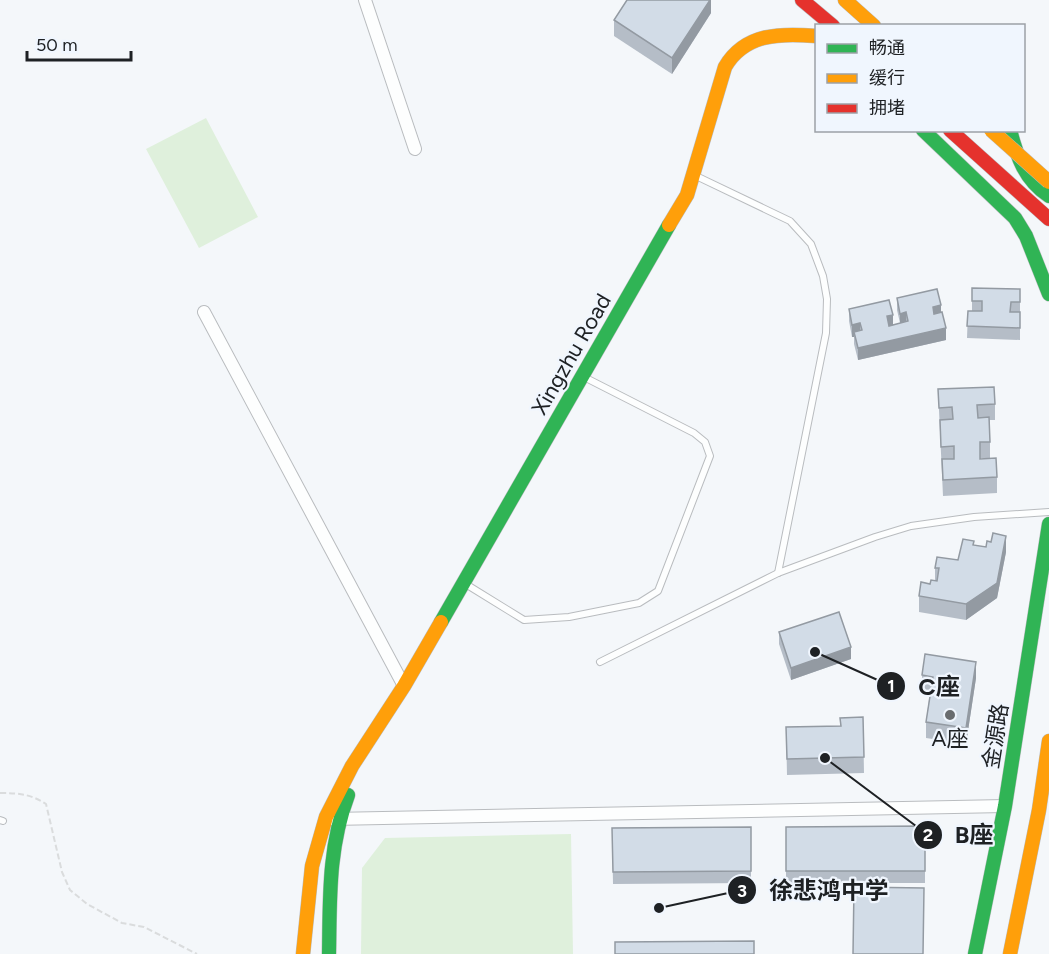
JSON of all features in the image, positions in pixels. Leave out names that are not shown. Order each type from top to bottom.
[{"type":"street","points":[[365,0],[415,149]]},
{"type":"street","points":[[801,0],[831,24]]},
{"type":"street","points":[[845,0],[872,24]]},
{"type":"street","name":"Xingzhu Road","points":[[303,954],[315,857],[369,737],[404,686],[687,195],[724,67],[736,51],[750,42],[797,34],[815,36]]},
{"type":"street","points":[[925,132],[1025,231],[1041,279],[1049,294]]},
{"type":"street","points":[[952,132],[1049,219]]},
{"type":"street","points":[[993,132],[1049,182]]},
{"type":"street","points":[[1011,132],[1019,162],[1027,177],[1038,190],[1049,196]]},
{"type":"street","points":[[204,312],[404,686]]},
{"type":"street","name":"金源路","points":[[975,954],[1005,806],[1049,524]]},
{"type":"street","points":[[1010,954],[1044,810],[1049,741]]},
{"type":"street","points":[[332,819],[1005,806]]},
{"type":"street","name":"Xingzhu Road","points":[[329,954],[332,819]]},
{"type":"lane","points":[[694,174],[790,221],[812,244],[823,276],[827,299],[826,333],[778,573]]},
{"type":"lane","points":[[464,583],[524,620],[569,617],[639,603],[658,591],[710,456],[705,442],[694,433],[583,376]]},
{"type":"lane","points":[[600,662],[778,573],[911,526],[974,517],[1049,512]]},
{"type":"path","points":[[0,793],[17,793],[35,797],[46,804],[62,872],[70,890],[87,904],[122,923],[144,927],[197,954]]},
{"type":"green space","points":[[206,118],[258,217],[199,248],[146,149]]},
{"type":"green space","points":[[571,834],[573,954],[361,954],[362,868],[385,838]]},
{"type":"building","points":[[627,0],[710,0],[672,58],[614,20]]},
{"type":"building","points":[[972,288],[1020,289],[1020,302],[1011,302],[1010,312],[1020,312],[1020,328],[967,326],[968,311],[982,311],[982,301],[972,301]]},
{"type":"building","points":[[937,289],[941,305],[933,307],[934,314],[942,312],[946,328],[858,348],[854,332],[862,330],[860,323],[852,325],[849,309],[889,300],[893,315],[887,316],[889,326],[908,321],[906,312],[900,314],[897,298]]},
{"type":"building","points":[[994,387],[995,404],[977,405],[978,418],[989,417],[990,442],[980,442],[980,459],[996,458],[997,477],[943,480],[942,459],[954,459],[954,446],[941,447],[940,420],[953,419],[952,407],[939,408],[938,389]]},
{"type":"building","points":[[993,533],[1006,536],[997,583],[966,604],[919,596],[921,582],[930,584],[931,580],[937,581],[939,568],[935,568],[937,557],[958,560],[963,539],[974,541],[973,545],[986,547],[987,541],[991,542]]},
{"type":"building","points":[[839,612],[851,647],[791,668],[779,632]]},
{"type":"building","name":"A座","points":[[925,654],[976,662],[966,728],[926,722],[933,677],[922,675]]},
{"type":"building","points":[[863,717],[864,757],[787,759],[786,727],[841,726],[840,718]]},
{"type":"building","points":[[925,826],[925,871],[786,871],[786,827]]},
{"type":"building","points":[[751,827],[751,871],[613,872],[612,828]]},
{"type":"building","points":[[854,887],[924,888],[923,954],[853,954]]},
{"type":"building","points":[[754,941],[754,954],[615,954],[615,942]]},
{"type":"traffic: fast","points":[[925,132],[1015,218],[1026,236],[1049,294]]},
{"type":"traffic: fast","points":[[1011,132],[1023,167],[1034,183],[1049,196]]},
{"type":"traffic: fast","points":[[441,622],[669,225]]},
{"type":"traffic: fast","points":[[975,954],[1005,806],[1049,524]]},
{"type":"traffic: fast","points":[[329,954],[333,854],[341,815],[348,795]]},
{"type":"traffic: slow","points":[[845,0],[872,24]]},
{"type":"traffic: slow","points":[[669,225],[687,195],[725,67],[733,56],[753,41],[765,38],[790,35],[815,36]]},
{"type":"traffic: slow","points":[[993,132],[1049,182]]},
{"type":"traffic: slow","points":[[303,954],[312,866],[326,817],[352,766],[404,686],[441,622]]},
{"type":"traffic: slow","points":[[1010,954],[1039,810],[1049,741]]},
{"type":"traffic: jam","points":[[802,0],[831,24]]},
{"type":"traffic: jam","points":[[952,132],[1049,219]]},
{"type":"place","name":"C座","points":[[815,652]]},
{"type":"place","name":"A座","points":[[950,715]]},
{"type":"place","name":"B座","points":[[825,758]]},
{"type":"place","name":"徐悲鸿中学","points":[[659,908]]}]
